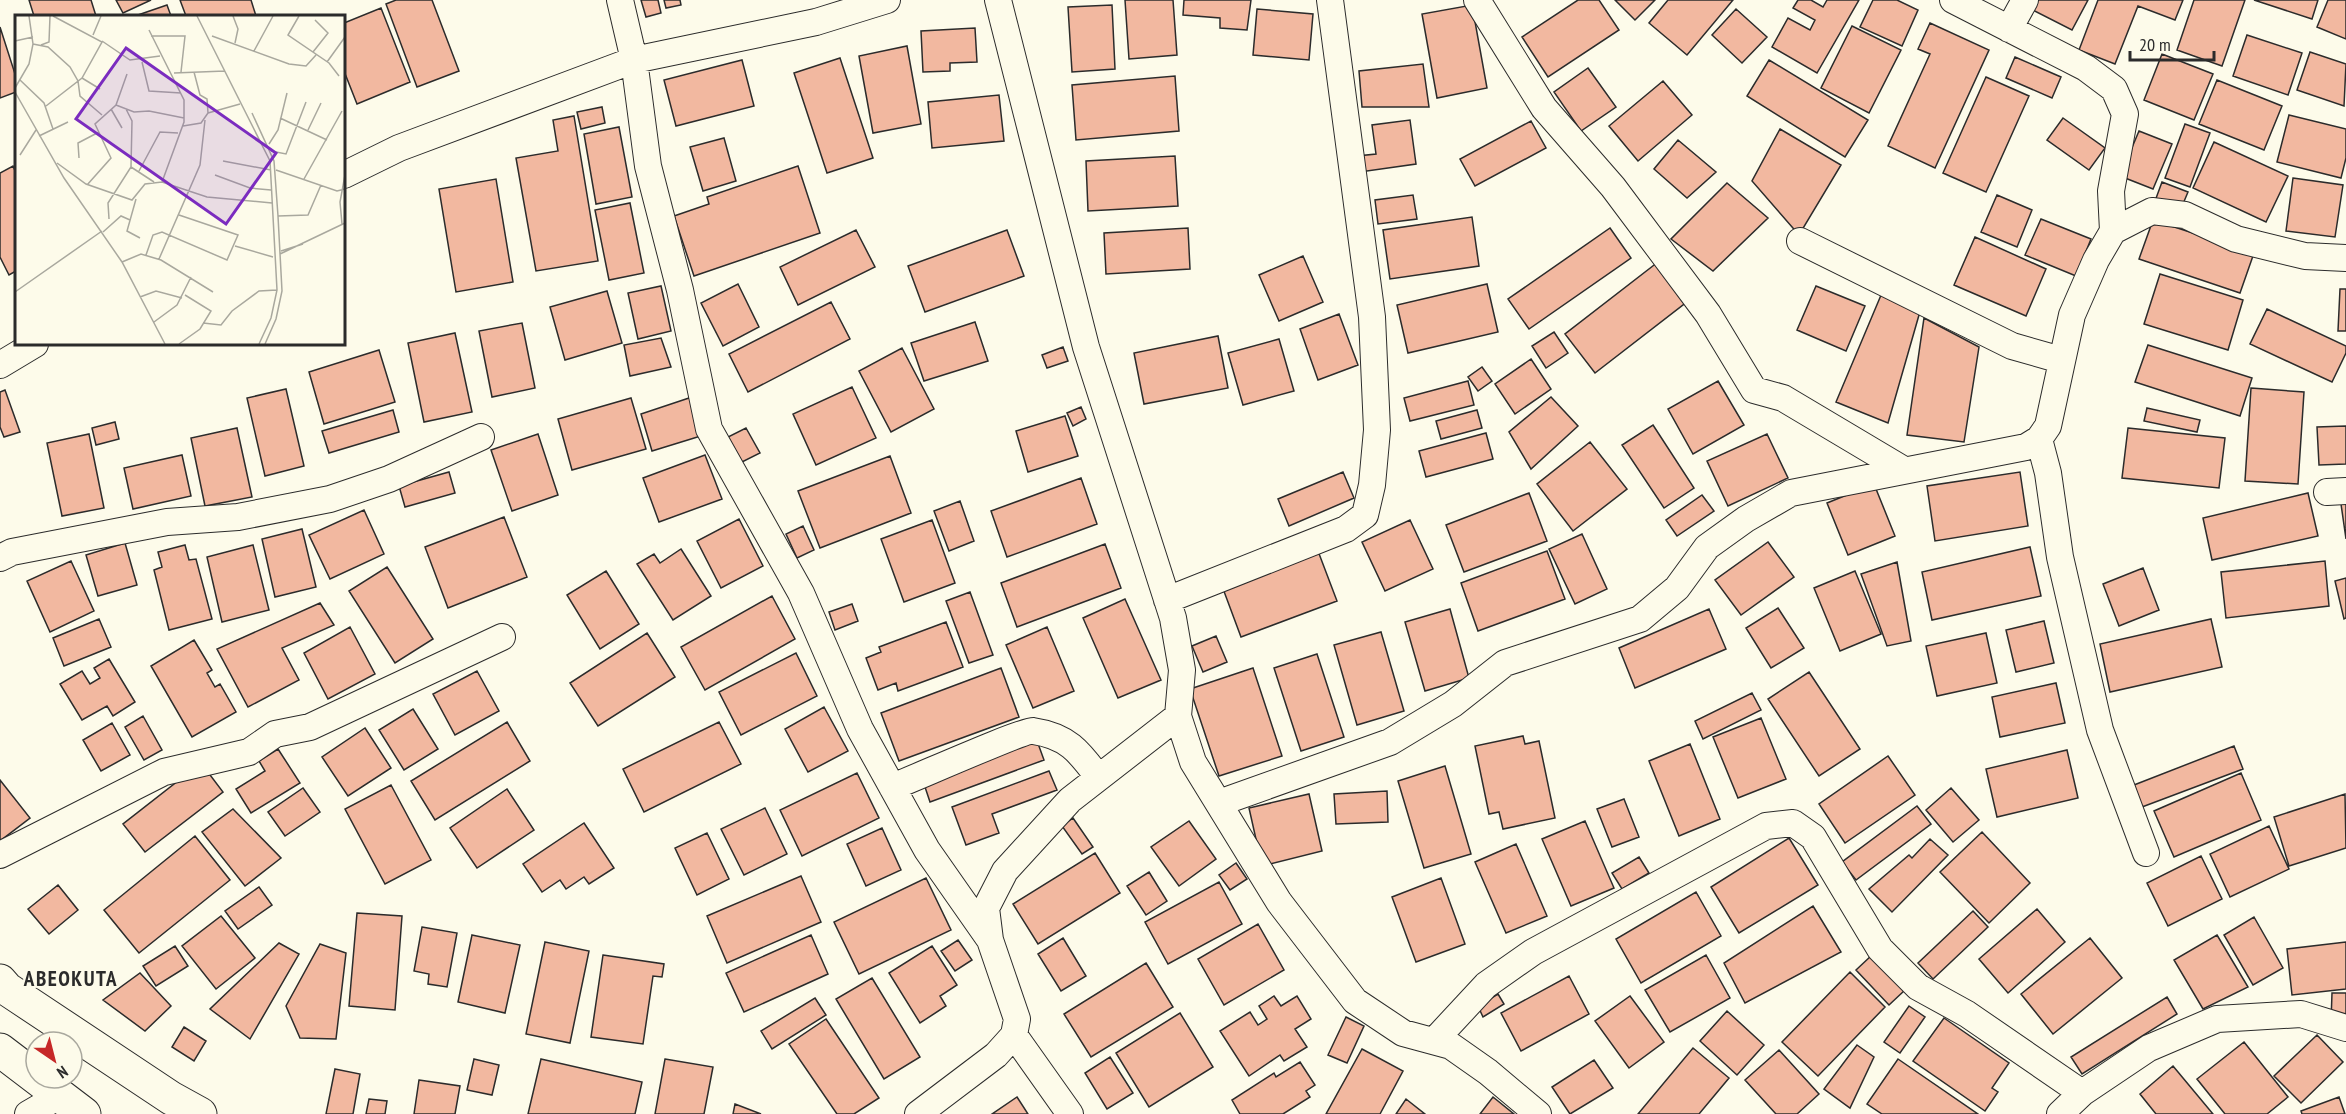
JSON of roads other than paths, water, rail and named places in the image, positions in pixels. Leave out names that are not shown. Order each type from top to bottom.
[{"type":"highway","points":[[0,981],[7,989],[171,1098],[200,1114]]},
{"type":"highway","points":[[0,1050],[72,1105]]},
{"type":"street","points":[[620,0],[634,60],[648,166],[680,290],[709,429],[755,507],[801,593],[860,729],[927,850],[990,940]]},
{"type":"street","points":[[345,175],[399,148],[634,60],[816,22],[887,0]]},
{"type":"street","points":[[998,0],[1086,347],[1167,600],[1182,669],[1178,716],[1193,762],[1279,902],[1355,1001],[1403,1033],[1451,1047],[1488,1072],[1539,1114]]},
{"type":"street","points":[[1167,600],[1346,529],[1365,515],[1372,485],[1377,430],[1372,317],[1330,0]]},
{"type":"street","points":[[1477,0],[1544,108],[1613,187],[1708,314],[1754,390],[1783,398],[1904,470]]},
{"type":"street","points":[[1953,0],[2086,68],[2114,89],[2125,114],[2111,191],[2114,231]]},
{"type":"street","points":[[2009,29],[2025,0]]},
{"type":"street","points":[[1219,803],[1390,742],[1453,704],[1505,663],[1640,618],[1677,588],[1707,547],[1746,519],[1791,493],[2026,447],[2039,439],[2048,426],[2072,315],[2096,260],[2114,231],[2152,211],[2185,215],[2236,239],[2305,256],[2346,258]]},
{"type":"street","points":[[1800,241],[2012,346],[2061,360]]},
{"type":"street","points":[[0,365],[33,345]]},
{"type":"street","points":[[0,558],[12,552],[167,522],[238,517],[330,499],[389,479],[481,437]]},
{"type":"street","points":[[2039,439],[2048,473],[2060,557],[2100,730],[2146,853]]},
{"type":"street","points":[[0,855],[164,772],[249,752],[275,734],[310,727],[502,637]]},
{"type":"street","points":[[918,1114],[996,1055],[1014,1035],[1017,1019],[990,940],[986,908],[1005,871],[1070,800],[1178,716]]},
{"type":"street","points":[[892,787],[1030,731],[1057,738],[1079,750],[1098,777]]},
{"type":"street","points":[[1434,1041],[1486,985],[1533,952],[1766,826],[1793,823],[1813,837],[1880,949],[1918,987],[1967,1014],[2082,1093]]},
{"type":"street","points":[[2060,1114],[2082,1093],[2149,1048],[2217,1019],[2301,1014],[2346,1028]]},
{"type":"street","points":[[1014,1035],[1070,1114]]},
{"type":"street","points":[[28,1114],[72,1105]]},
{"type":"district","name":"ABEOKUTA","points":[[71,978]]}]
